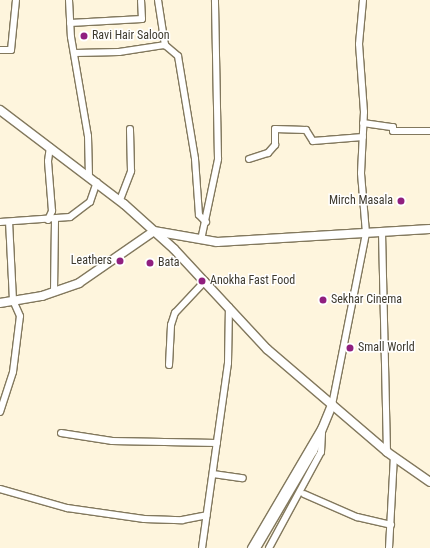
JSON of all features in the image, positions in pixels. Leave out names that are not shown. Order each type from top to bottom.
[{"type":"main road","points":[[0,110],[120,200],[205,281],[267,349],[387,452],[430,482]]},
{"type":"main road","points":[[0,303],[54,292],[79,283],[154,231],[217,242],[430,228]]},
{"type":"main road","points":[[256,548],[322,432],[332,405]]},
{"type":"street","points":[[0,50],[11,50],[16,0]]},
{"type":"street","points":[[69,0],[70,23],[88,136],[89,177]]},
{"type":"street","points":[[158,0],[165,46],[178,56],[195,159],[199,215],[206,222]]},
{"type":"street","points":[[201,240],[218,159],[215,0]]},
{"type":"street","points":[[332,405],[366,233],[361,173],[363,123],[359,44],[363,0]]},
{"type":"street","points":[[70,23],[142,19],[141,1]]},
{"type":"street","points":[[75,53],[119,52],[165,46]]},
{"type":"street","points":[[363,123],[393,127],[394,131],[430,131]]},
{"type":"street","points":[[249,159],[268,152],[275,145],[276,129],[306,130],[313,141],[363,137]]},
{"type":"street","points":[[120,200],[131,171],[130,130]]},
{"type":"street","points":[[48,220],[52,211],[48,176],[50,147]]},
{"type":"street","points":[[0,222],[55,220],[82,209],[90,202],[97,182]]},
{"type":"street","points":[[54,292],[55,220]]},
{"type":"street","points":[[0,412],[2,400],[13,372],[20,316],[13,300],[9,222]]},
{"type":"street","points":[[382,232],[387,452]]},
{"type":"street","points":[[169,365],[171,325],[176,313],[205,281]]},
{"type":"street","points":[[202,548],[228,363],[229,307]]},
{"type":"street","points":[[251,548],[317,431],[322,432],[321,452],[269,548]]},
{"type":"street","points":[[60,433],[112,441],[217,443]]},
{"type":"street","points":[[389,548],[394,457]]},
{"type":"street","points":[[213,474],[243,478]]},
{"type":"street","points":[[0,489],[67,508],[144,519],[182,520],[207,515]]},
{"type":"street","points":[[304,494],[357,517],[391,525]]},
{"type":"place","name":"Ravi Hair Saloon","points":[[84,36]]},
{"type":"place","name":"Mirch Masala","points":[[401,201]]},
{"type":"place","name":"Leathers","points":[[120,261]]},
{"type":"place","name":"Bata","points":[[150,263]]},
{"type":"place","name":"Anokha Fast Food","points":[[202,281]]},
{"type":"place","name":"Sekhar Cinema","points":[[323,300]]},
{"type":"place","name":"Small World","points":[[350,348]]}]
